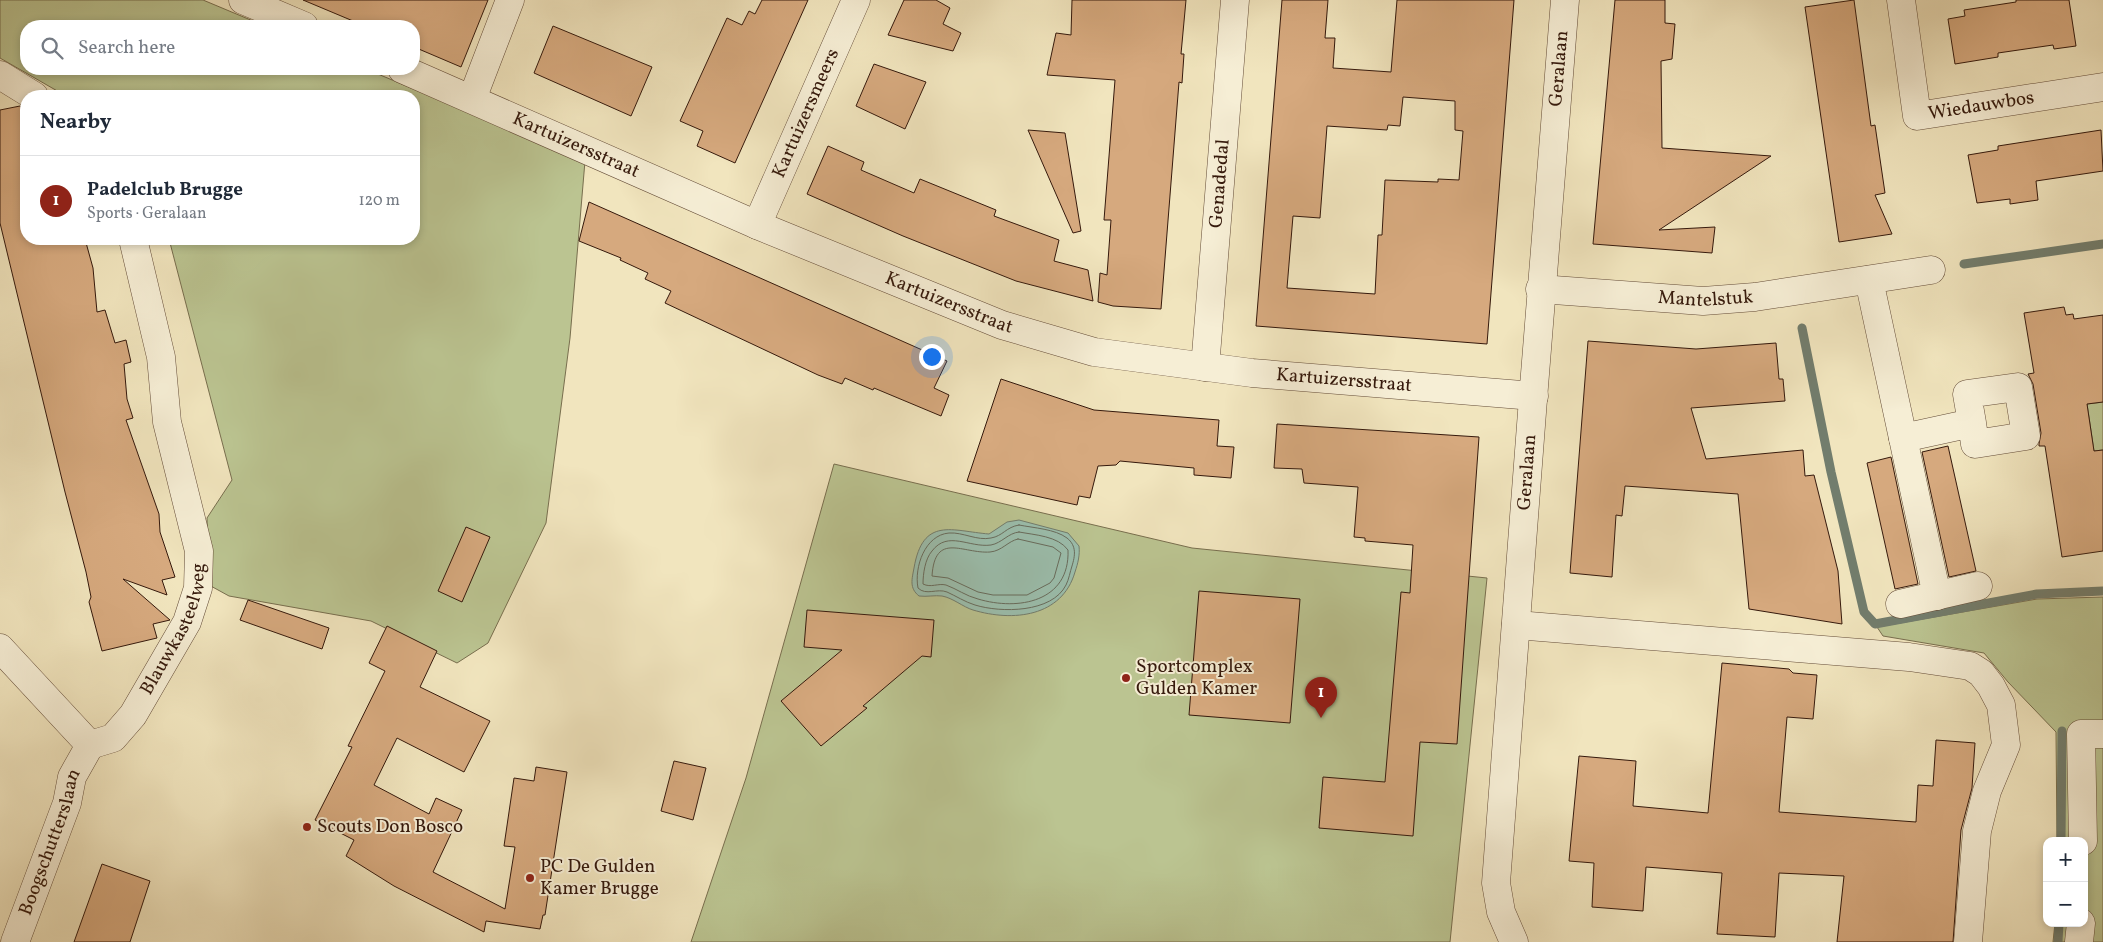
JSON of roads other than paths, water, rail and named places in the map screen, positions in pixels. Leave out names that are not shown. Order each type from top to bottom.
[{"type":"street","points":[[243,0],[272,6],[294,20]]},
{"type":"street","points":[[472,99],[510,0]]},
{"type":"street","name":"Kartuizersmeers","points":[[757,225],[856,0]]},
{"type":"street","name":"Genadedal","points":[[1205,367],[1235,0]]},
{"type":"street","name":"Geralaan","points":[[1514,942],[1501,912],[1496,884],[1534,396],[1540,289],[1565,0]]},
{"type":"street","name":"Wiedauwbos","points":[[1901,0],[1918,116],[2103,87]]},
{"type":"street","points":[[0,75],[24,90]]},
{"type":"street","name":"Kartuizersstraat","points":[[416,75],[757,225],[1002,324],[1094,352],[1252,373],[1534,396]]},
{"type":"street","name":"Blauwkasteelweg","points":[[90,745],[113,738],[133,715],[187,622],[198,588],[199,551],[167,422],[161,357],[134,245]]},
{"type":"street","name":"Mantelstuk","points":[[1540,289],[1702,301],[1755,297],[1931,270]]},
{"type":"street","points":[[1870,280],[1936,596]]},
{"type":"street","points":[[1903,438],[1972,423]]},
{"type":"street","points":[[1900,604],[1978,586]]},
{"type":"street","points":[[1516,625],[1909,657],[1970,666],[1981,672],[2001,705],[2006,745],[1987,791],[1977,831],[1968,942]]},
{"type":"street","points":[[0,648],[90,745]]},
{"type":"street","points":[[2082,837],[2081,734],[2103,734]]},
{"type":"street","name":"Boogschutterslaan","points":[[15,942],[66,803],[72,777],[90,745]]},
{"type":"street","points":[[2079,942],[2081,927]]},
{"type":"water","points":[[1019,520],[1068,533],[1079,546],[1077,565],[1069,587],[1059,599],[1048,607],[1019,615],[988,614],[965,607],[942,596],[919,596],[912,587],[918,551],[924,540],[932,534],[941,530],[951,530],[989,534],[1007,522]]},
{"type":"waterway","points":[[1964,264],[2103,244]]},
{"type":"waterway","points":[[1802,328],[1831,472],[1864,612],[1875,624],[2037,594],[2103,591]]},
{"type":"waterway","points":[[2061,837],[2062,731]]},
{"type":"waterway","points":[[2058,942],[2059,927]]},
{"type":"place","name":"Sportcomplex Gulden Kamer","points":[[1126,678]]},
{"type":"place","name":"Padelclub Brugge","points":[[1321,718]]},
{"type":"place","name":"Scouts Don Bosco","points":[[307,827]]},
{"type":"place","name":"PC De Gulden Kamer Brugge","points":[[530,878]]}]
